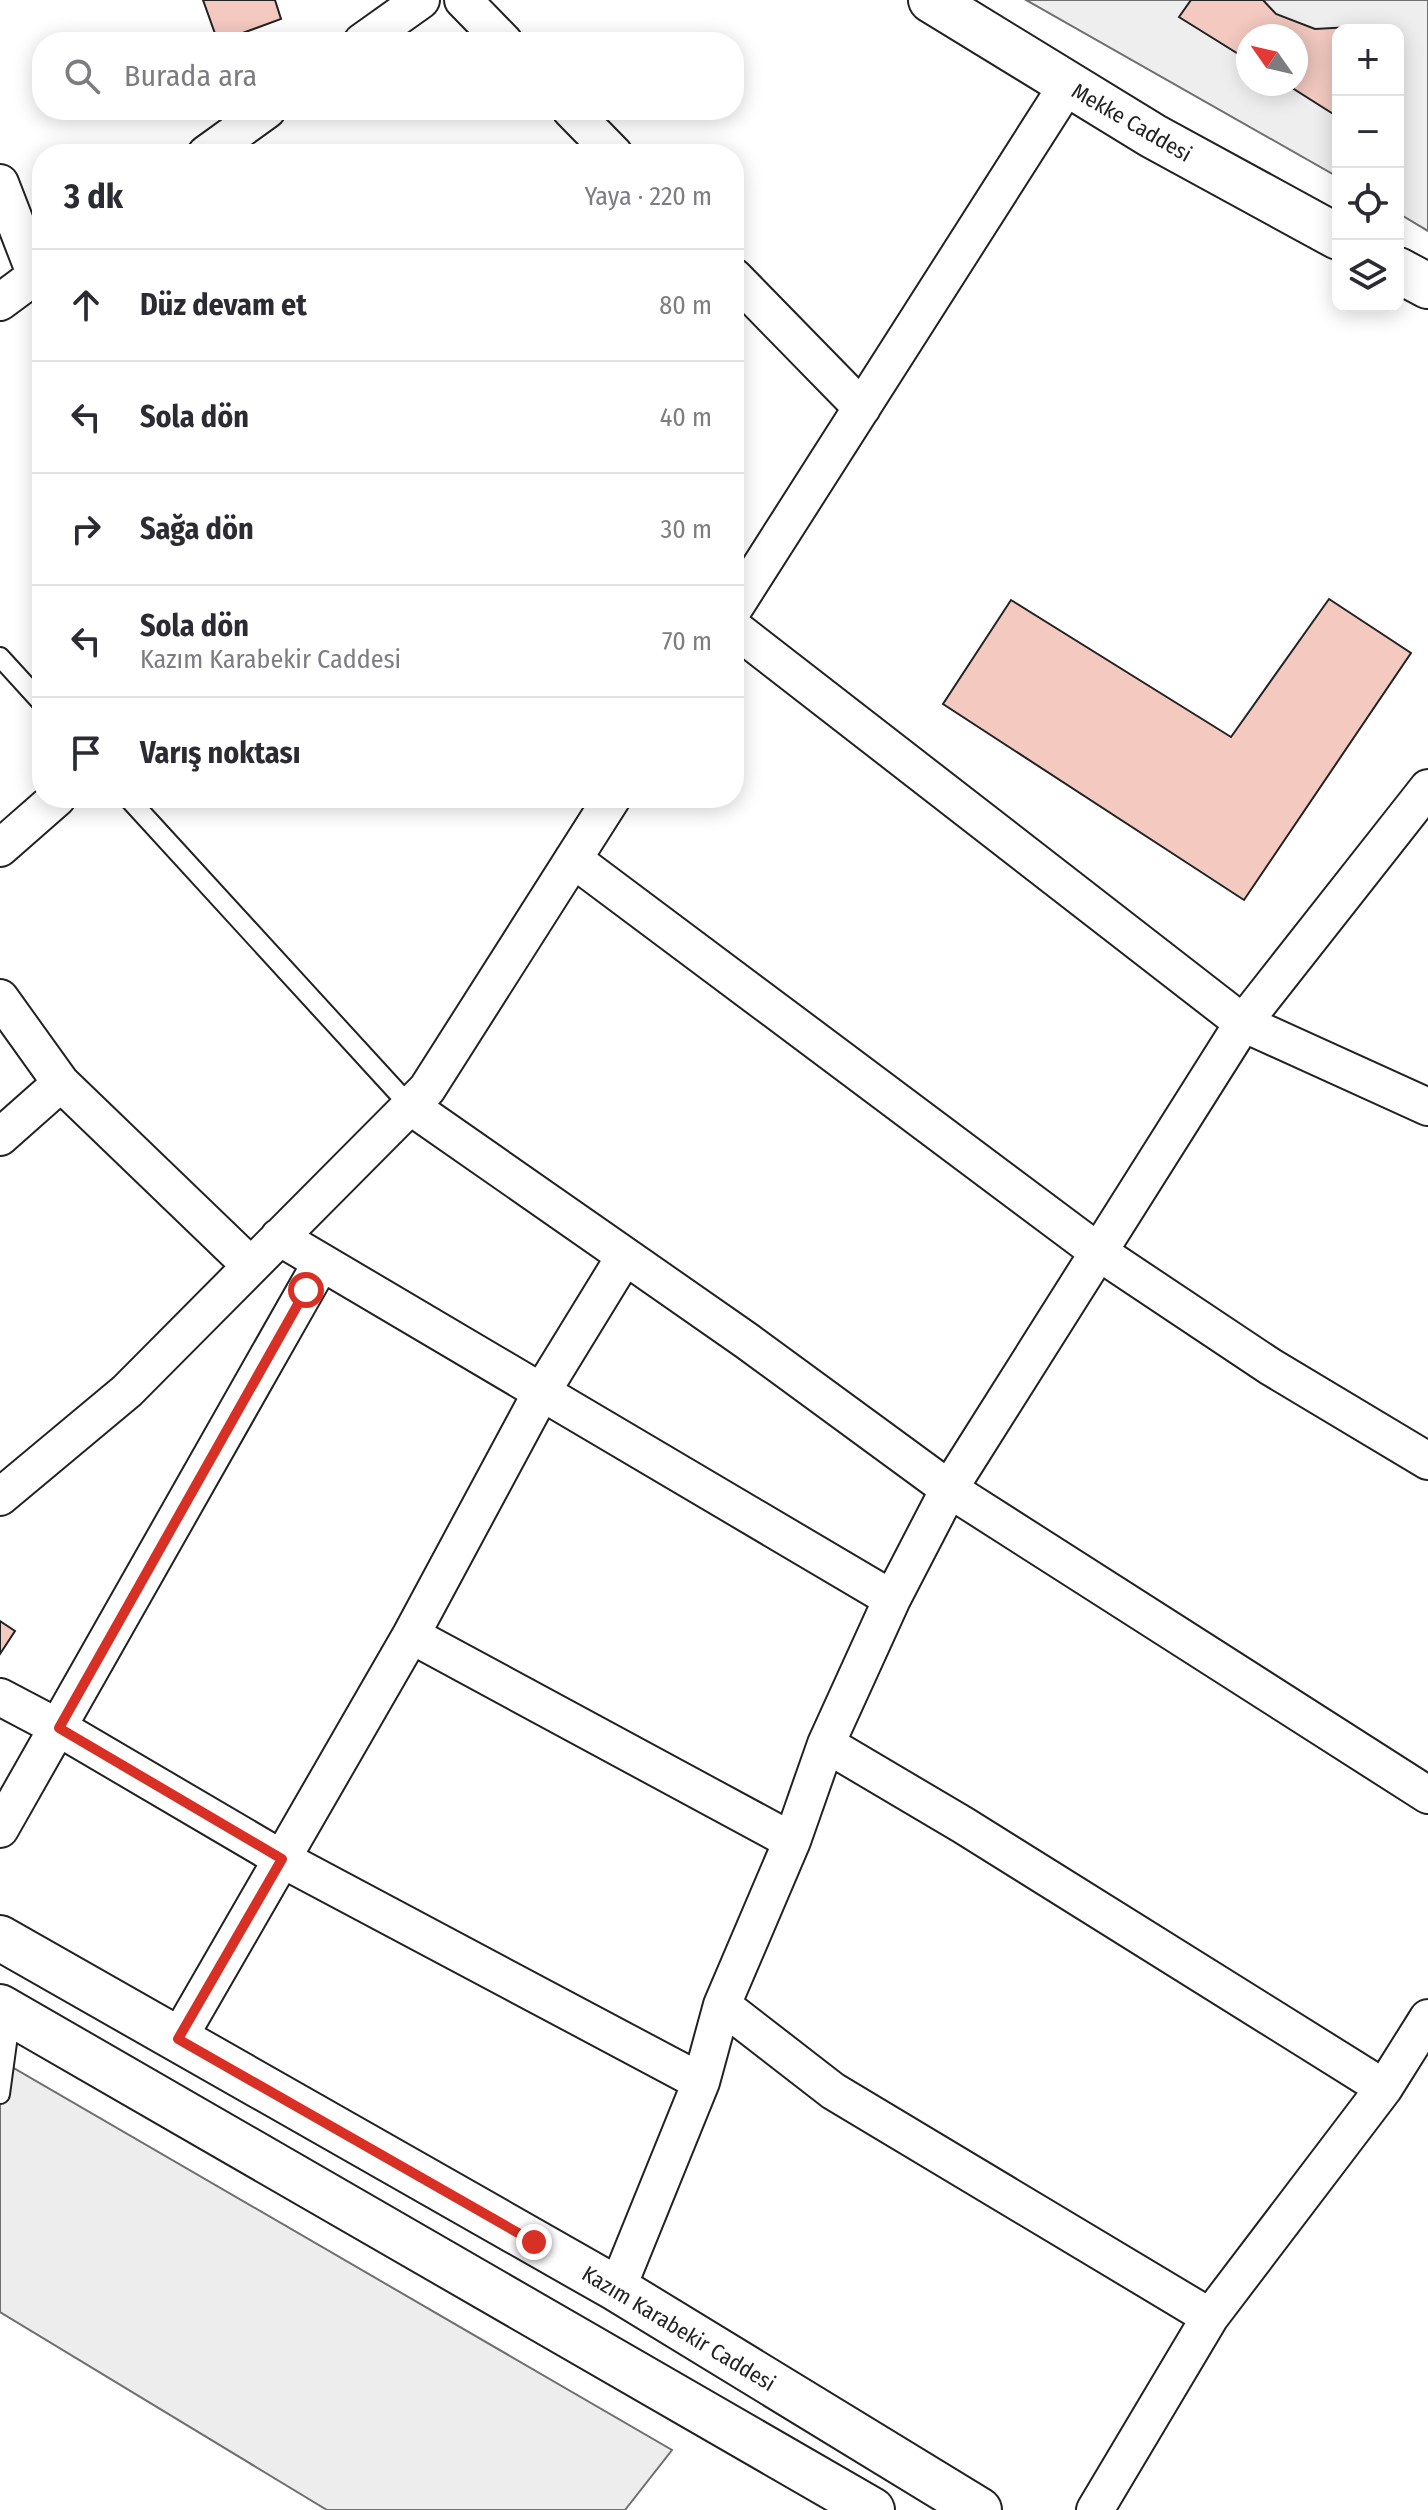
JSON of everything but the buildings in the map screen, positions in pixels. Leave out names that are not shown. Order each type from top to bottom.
[{"type":"main road","name":"Mekke Caddesi","points":[[931,0],[1153,136],[1332,234]]},
{"type":"main road","points":[[1404,273],[1428,286]]},
{"type":"main road","name":"Kazım Karabekir Caddesi","points":[[0,1938],[617,2289],[979,2510]]},
{"type":"main road","points":[[5,2010],[872,2510]]},
{"type":"street","points":[[376,32],[421,0]]},
{"type":"street","points":[[463,0],[494,32]]},
{"type":"street","points":[[744,592],[1068,84]]},
{"type":"street","points":[[220,144],[253,120]]},
{"type":"street","points":[[581,120],[604,144]]},
{"type":"street","points":[[0,183],[32,258]]},
{"type":"street","points":[[0,302],[32,279]]},
{"type":"street","points":[[744,287],[862,408]]},
{"type":"street","points":[[744,636],[1243,1023],[1428,1107]]},
{"type":"street","points":[[617,2289],[701,2082],[722,2005],[792,1841],[826,1744],[892,1599],[949,1489],[1243,1023],[1428,788]]},
{"type":"street","points":[[0,848],[46,808]]},
{"type":"street","points":[[1,1494],[127,1391],[427,1089],[606,808]]},
{"type":"street","points":[[573,859],[1097,1251],[1271,1367],[1428,1461]]},
{"type":"street","points":[[0,998],[61,1083],[251,1266]]},
{"type":"street","points":[[0,1137],[61,1083]]},
{"type":"street","points":[[410,1106],[747,1341],[949,1489],[1428,1795]]},
{"type":"street","points":[[279,1237],[892,1599]]},
{"type":"street","points":[[178,2039],[411,1635],[541,1393],[625,1256]]},
{"type":"street","points":[[0,1829],[321,1263]]},
{"type":"street","points":[[411,1635],[792,1841]]},
{"type":"street","points":[[0,1697],[59,1728],[282,1859],[701,2082]]},
{"type":"street","points":[[826,1744],[963,1825],[1384,2088]]},
{"type":"street","points":[[722,2005],[833,2091],[1210,2317]]},
{"type":"street","points":[[1095,2510],[1210,2317],[1384,2088],[1428,2018]]},
{"type":"lane","points":[[0,657],[32,692]]},
{"type":"lane","points":[[137,808],[410,1106]]},
{"type":"lane","points":[[0,2094],[5,2010]]},
{"type":"shaded area","points":[[1026,0],[1428,0],[1428,231],[1404,217],[1404,24],[1332,24],[1332,174]]},
{"type":"shaded area","points":[[0,2060],[672,2450],[625,2510],[327,2510],[0,2312]]},
{"type":"route","points":[[306,1290],[59,1728],[282,1859],[178,2039],[534,2242]]}]
